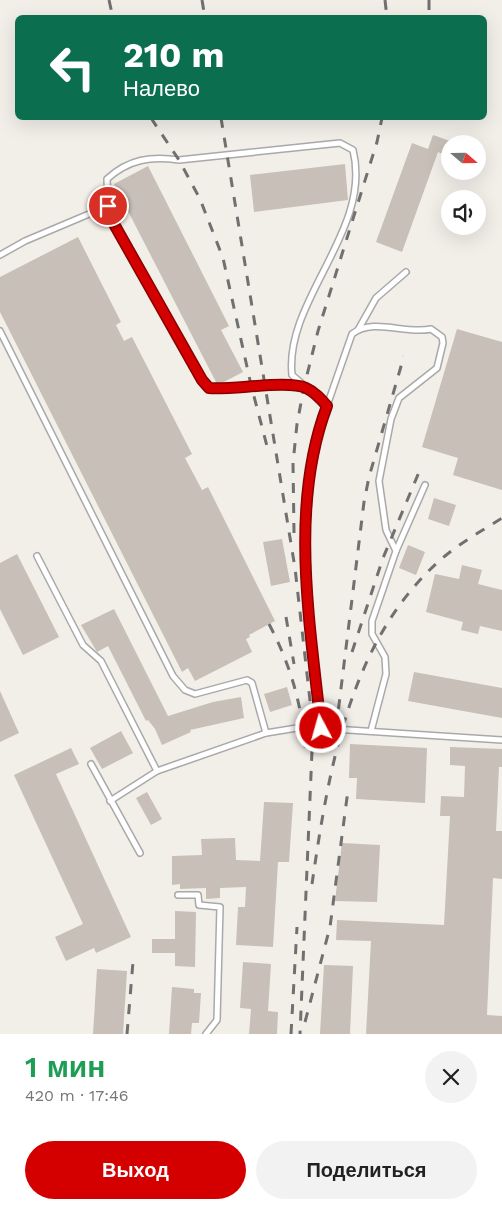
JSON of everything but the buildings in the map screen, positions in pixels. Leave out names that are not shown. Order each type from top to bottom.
[{"type":"lane","points":[[304,387],[264,385],[252,388],[209,388],[202,380],[114,224],[108,206],[108,179],[121,166],[158,157],[180,160],[340,143],[353,150],[357,179],[354,198],[332,256],[312,297],[290,358],[292,375],[327,406]]},
{"type":"lane","points":[[0,255],[25,241],[108,206]]},
{"type":"lane","points":[[358,330],[376,298],[406,272]]},
{"type":"lane","points":[[321,728],[304,554],[311,474],[321,423],[352,334],[365,326],[420,332],[431,329],[442,337],[443,343],[436,368],[398,398],[391,419],[379,481],[386,530],[396,550]]},
{"type":"lane","points":[[0,331],[173,676],[185,690],[195,694],[247,680],[252,682],[266,733]]},
{"type":"lane","points":[[371,731],[386,674],[385,657],[372,634],[372,621],[396,550],[425,485]]},
{"type":"lane","points":[[37,556],[83,645],[101,661],[157,771]]},
{"type":"lane","points":[[110,801],[157,771],[266,733],[304,727],[502,740]]},
{"type":"lane","points":[[90,764],[140,853]]},
{"type":"lane","points":[[178,895],[198,894],[199,905],[220,907],[217,1020],[206,1034]]},
{"type":"railway","points":[[109,0],[112,15]]},
{"type":"railway","points":[[202,0],[204,15]]},
{"type":"railway","points":[[385,0],[387,15]]},
{"type":"railway","points":[[429,0],[429,15]]},
{"type":"railway","points":[[152,120],[179,160],[200,199],[223,258],[251,385],[268,450]]},
{"type":"railway","points":[[221,120],[295,568],[313,727],[300,1034]]},
{"type":"railway","points":[[294,533],[293,463],[297,424],[304,387],[318,331],[377,142],[382,120]]},
{"type":"railway","points":[[336,729],[364,502],[369,477],[404,356]]},
{"type":"railway","points":[[352,652],[383,558],[422,465]]},
{"type":"railway","points":[[312,884],[327,795],[337,750],[349,706],[366,664],[387,625],[413,588],[445,556],[502,518]]},
{"type":"railway","points":[[286,617],[294,664]]},
{"type":"railway","points":[[269,624],[284,656],[295,688],[302,720],[306,755]]},
{"type":"railway","points":[[305,1022],[330,927],[348,790]]},
{"type":"railway","points":[[291,1034],[297,927]]},
{"type":"railway","points":[[127,1034],[133,962]]},
{"type":"route","points":[[108,206],[114,224],[202,380],[209,388],[252,388],[264,385],[304,387],[316,394],[327,406],[321,423],[311,474],[304,554],[321,728]]}]
